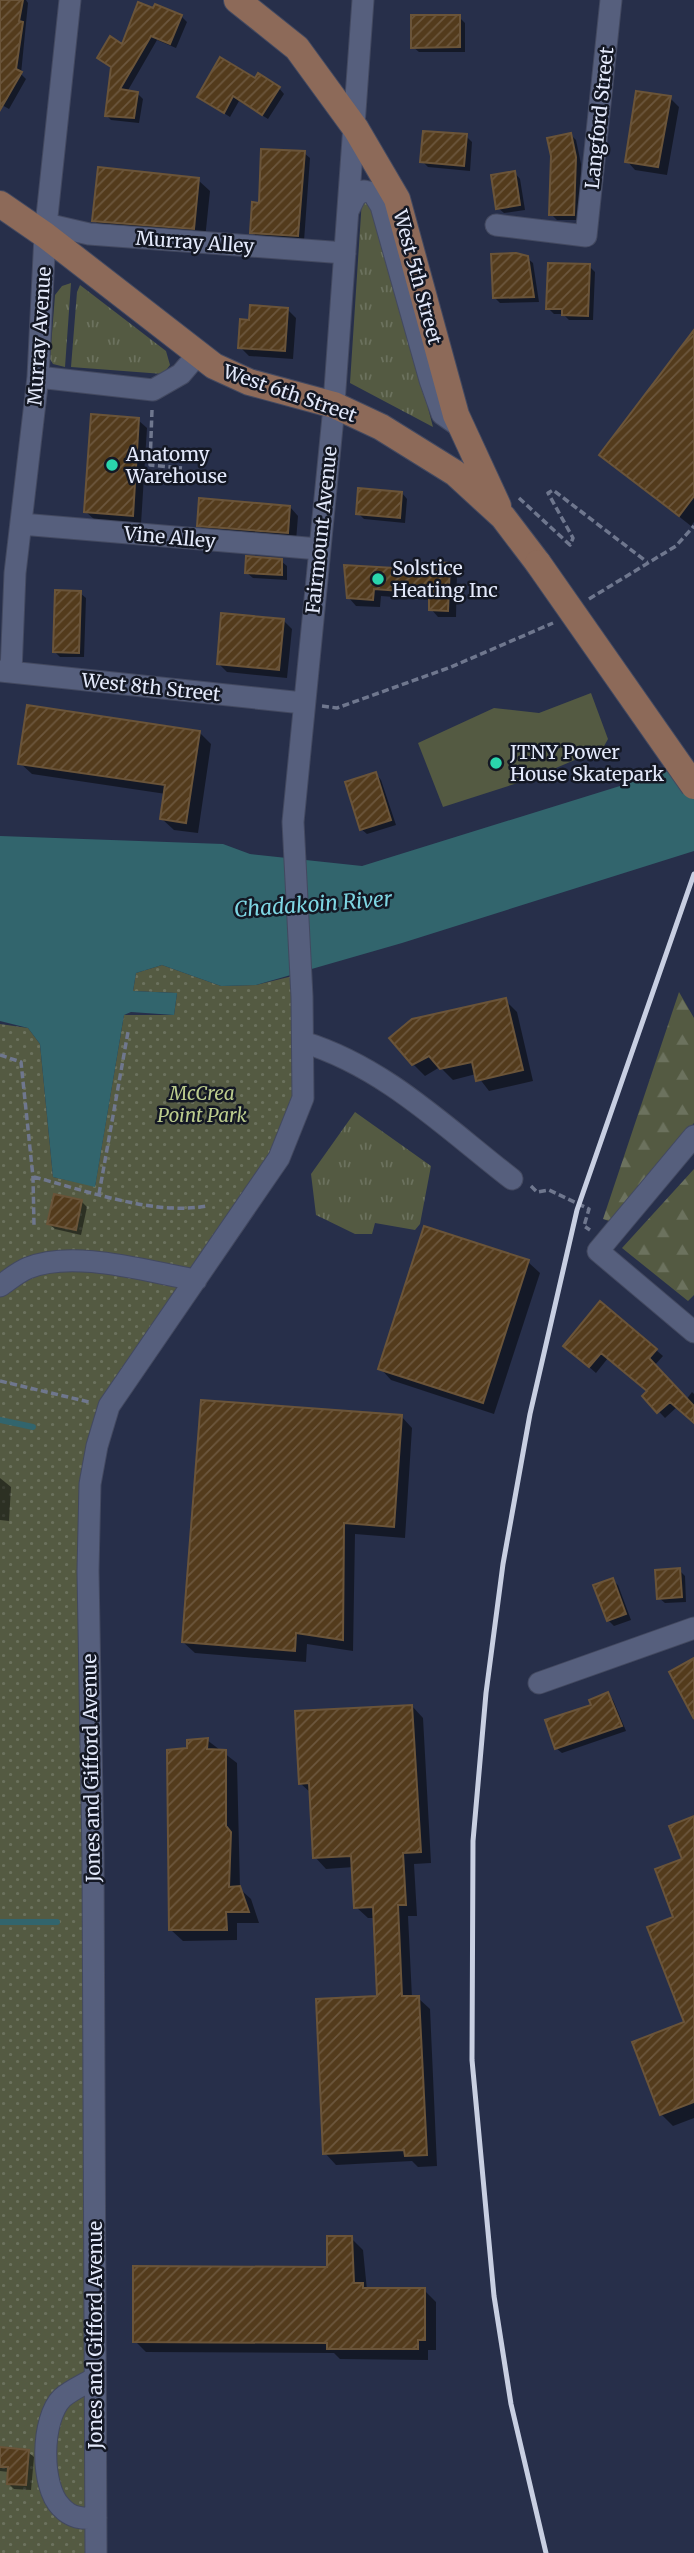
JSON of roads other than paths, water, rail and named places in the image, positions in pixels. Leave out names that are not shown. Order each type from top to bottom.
[{"type":"main road","name":"West 5th Street","points":[[236,0],[297,48],[353,125],[397,200],[462,428],[505,505]]},
{"type":"main road","name":"West 6th Street","points":[[0,204],[45,230],[214,366],[249,382],[334,405],[381,427],[505,505],[538,563],[694,786]]},
{"type":"street","name":"Murray Avenue","points":[[5,671],[8,568],[21,524],[38,377],[45,230],[70,0]]},
{"type":"street","name":"Fairmount Avenue","points":[[303,1042],[293,822],[334,405],[363,0]]},
{"type":"street","name":"Langford Street","points":[[496,225],[586,236],[611,0]]},
{"type":"street","points":[[348,211],[356,195],[364,191],[373,192],[382,206],[430,380],[442,414],[462,428]]},
{"type":"street","name":"Murray Alley","points":[[45,230],[345,253]]},
{"type":"street","points":[[38,377],[153,390],[181,374],[198,354]]},
{"type":"street","name":"Vine Alley","points":[[21,524],[319,549]]},
{"type":"street","name":"West 8th Street","points":[[5,671],[303,703]]},
{"type":"street","points":[[303,1042],[331,1051],[372,1072],[521,1182]]},
{"type":"street","name":"Jones and Gifford Avenue","points":[[96,2553],[88,1571],[90,1484],[97,1446],[109,1406],[279,1158],[293,1129],[303,1098],[303,1042]]},
{"type":"street","points":[[694,1136],[598,1251],[694,1332]]},
{"type":"street","points":[[0,1286],[27,1268],[49,1263],[101,1262],[196,1280]]},
{"type":"street","points":[[539,1684],[694,1629]]},
{"type":"street","points":[[95,2378],[62,2398],[46,2431],[48,2475],[58,2503],[73,2516],[96,2518]]},
{"type":"water","name":"Chadakoin River","points":[[694,763],[694,851],[402,943],[256,985],[221,986],[162,965],[136,973],[133,991],[177,993],[174,1015],[131,1012],[124,1015],[95,1187],[53,1177],[40,1044],[28,1028],[0,1021],[0,836],[223,844],[250,854],[362,866]]},
{"type":"waterway","points":[[0,1420],[33,1427]]},
{"type":"waterway","points":[[0,1922],[57,1922]]},
{"type":"railway","points":[[546,2553],[511,2404],[494,2296],[472,2060],[473,1841],[486,1693],[503,1564],[530,1414],[577,1210],[694,874]]},
{"type":"place","name":"Anatomy Warehouse","points":[[112,465]]},
{"type":"place","name":"Solstice Heating Inc","points":[[378,579]]},
{"type":"place","name":"JTNY Power House Skatepark","points":[[496,763]]},
{"type":"park label","name":"McCrea Point Park","points":[[202,1104]]}]
